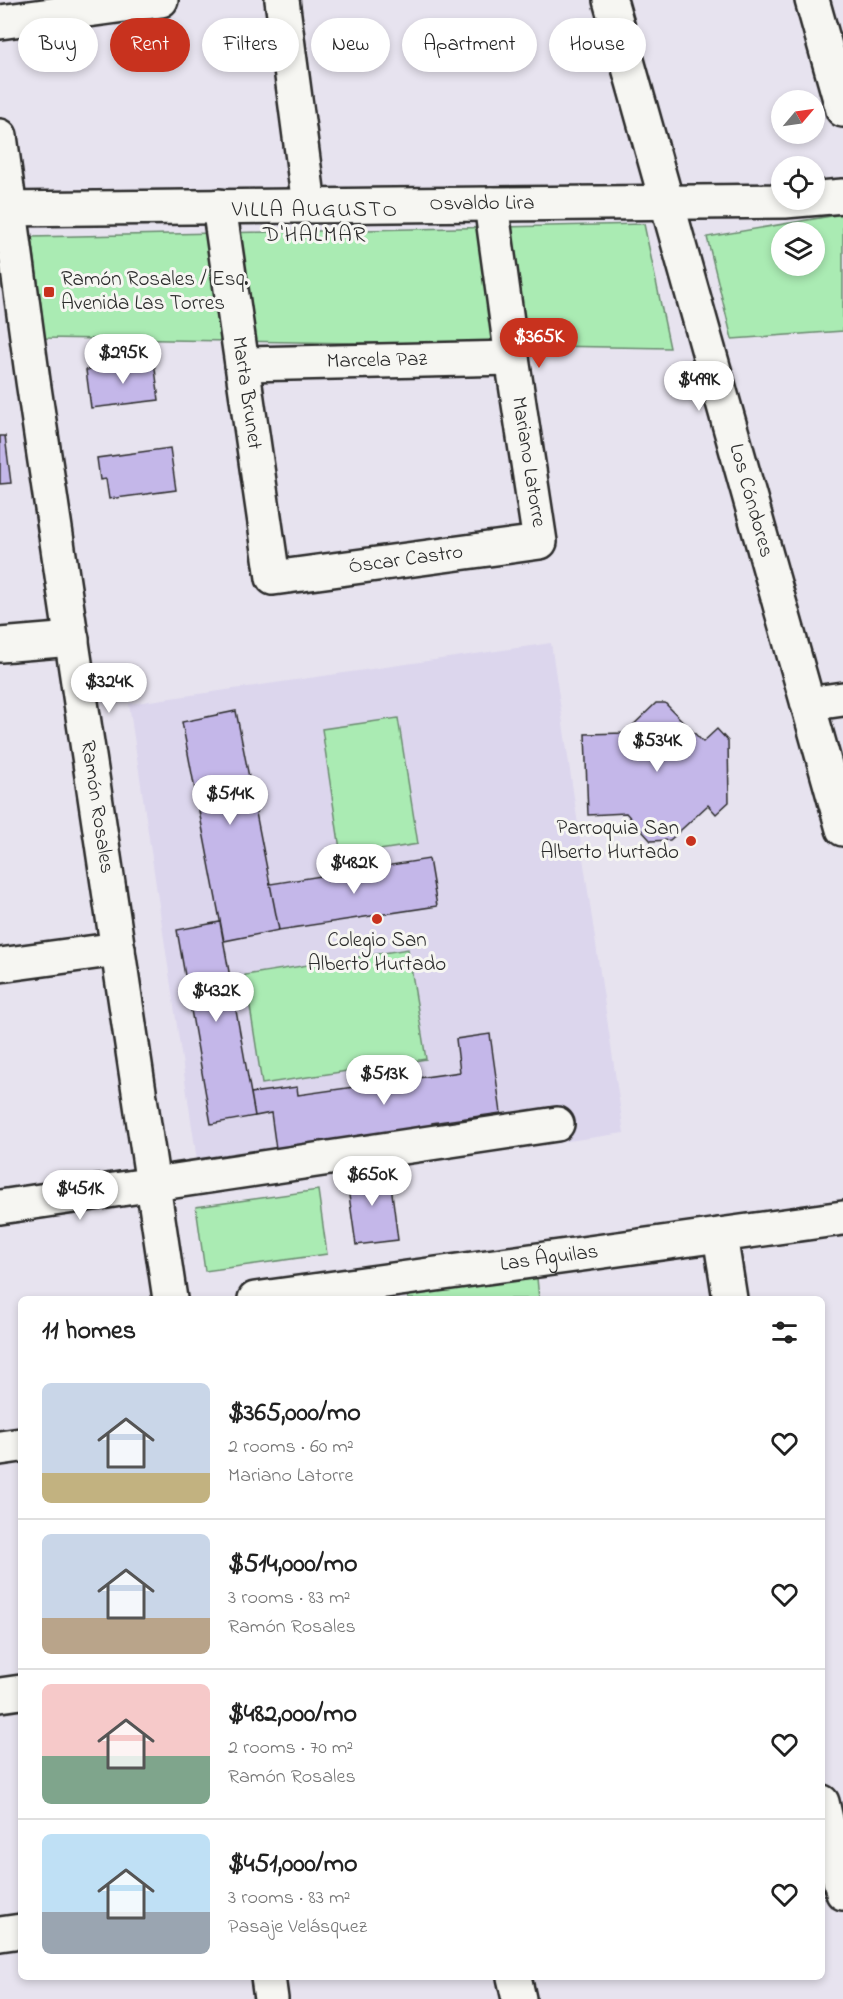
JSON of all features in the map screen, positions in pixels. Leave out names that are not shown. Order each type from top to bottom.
[{"type":"street","points":[[0,22],[161,0]]},
{"type":"street","points":[[282,0],[309,206]]},
{"type":"street","name":"Los Cóndores","points":[[610,0],[843,829]]},
{"type":"street","points":[[813,0],[843,110]]},
{"type":"street","name":"Ramón Rosales","points":[[0,136],[14,344],[72,639],[170,1296]]},
{"type":"street","name":"Osvaldo Lira","points":[[5,209],[785,201],[843,196]]},
{"type":"street","name":"Mariano Latorre","points":[[491,204],[540,542]]},
{"type":"street","name":"Marta Brunet","points":[[219,206],[273,578]]},
{"type":"street","name":"Marcela Paz","points":[[242,364],[512,358]]},
{"type":"street","name":"Óscar Castro","points":[[273,578],[540,542]]},
{"type":"street","points":[[0,645],[72,639]]},
{"type":"street","points":[[808,704],[843,699]]},
{"type":"street","points":[[0,965],[118,949]]},
{"type":"street","points":[[0,1207],[557,1124]]},
{"type":"street","name":"Las Águilas","points":[[277,1296],[843,1218]]},
{"type":"street","points":[[720,1235],[730,1296]]},
{"type":"street","points":[[0,1448],[18,1445]]},
{"type":"street","points":[[0,1695],[18,1692]]},
{"type":"street","points":[[825,1828],[829,1862],[843,1893]]},
{"type":"street","points":[[0,1934],[18,1931]]},
{"type":"street","points":[[268,1980],[271,1999]]},
{"type":"street","points":[[515,1980],[519,1999]]},
{"type":"shaded area","name":"Colegio San Alberto Hurtado","points":[[551,643],[624,1133],[202,1194],[129,704]]},
{"type":"green space","points":[[843,214],[843,331],[732,339],[707,237],[771,226],[771,276],[825,276],[825,222],[796,222]]},
{"type":"green space","points":[[644,224],[670,348],[45,338],[32,237]]},
{"type":"green space","points":[[398,718],[418,844],[341,856],[322,729]]},
{"type":"green space","points":[[408,949],[426,1059],[262,1084],[245,975]]},
{"type":"green space","points":[[318,1190],[327,1254],[205,1271],[196,1207]]},
{"type":"green space","points":[[537,1278],[539,1296],[407,1296],[407,1294]]},
{"type":"building","points":[[154,361],[159,400],[91,408],[86,370]]},
{"type":"building","points":[[0,436],[5,436],[11,483],[0,484]]},
{"type":"building","points":[[170,448],[176,490],[109,499],[106,479],[100,480],[97,458]]},
{"type":"building","points":[[656,703],[665,703],[703,742],[717,729],[728,741],[729,802],[716,814],[708,805],[670,840],[651,841],[626,813],[588,815],[585,734],[625,733]]},
{"type":"building","points":[[236,711],[279,930],[224,941],[182,722]]},
{"type":"building","points":[[429,859],[437,906],[279,930],[270,884]]},
{"type":"building","points":[[220,922],[255,1116],[211,1124],[177,930]]},
{"type":"building","points":[[490,1034],[501,1113],[432,1123],[433,1135],[277,1156],[271,1113],[255,1116],[251,1093],[297,1087],[298,1095],[460,1072],[456,1039]]},
{"type":"building","points":[[389,1169],[398,1240],[356,1245],[346,1174]]},
{"type":"place","name":"Ramón Rosales / Esq. Avenida Las Torres","points":[[49,292]]},
{"type":"place","name":"Parroquia San Alberto Hurtado","points":[[691,841]]},
{"type":"place","name":"Colegio San Alberto Hurtado","points":[[377,919]]},
{"type":"district","name":"VILLA AUGUSTO D'HALMAR","points":[[315,224]]}]
